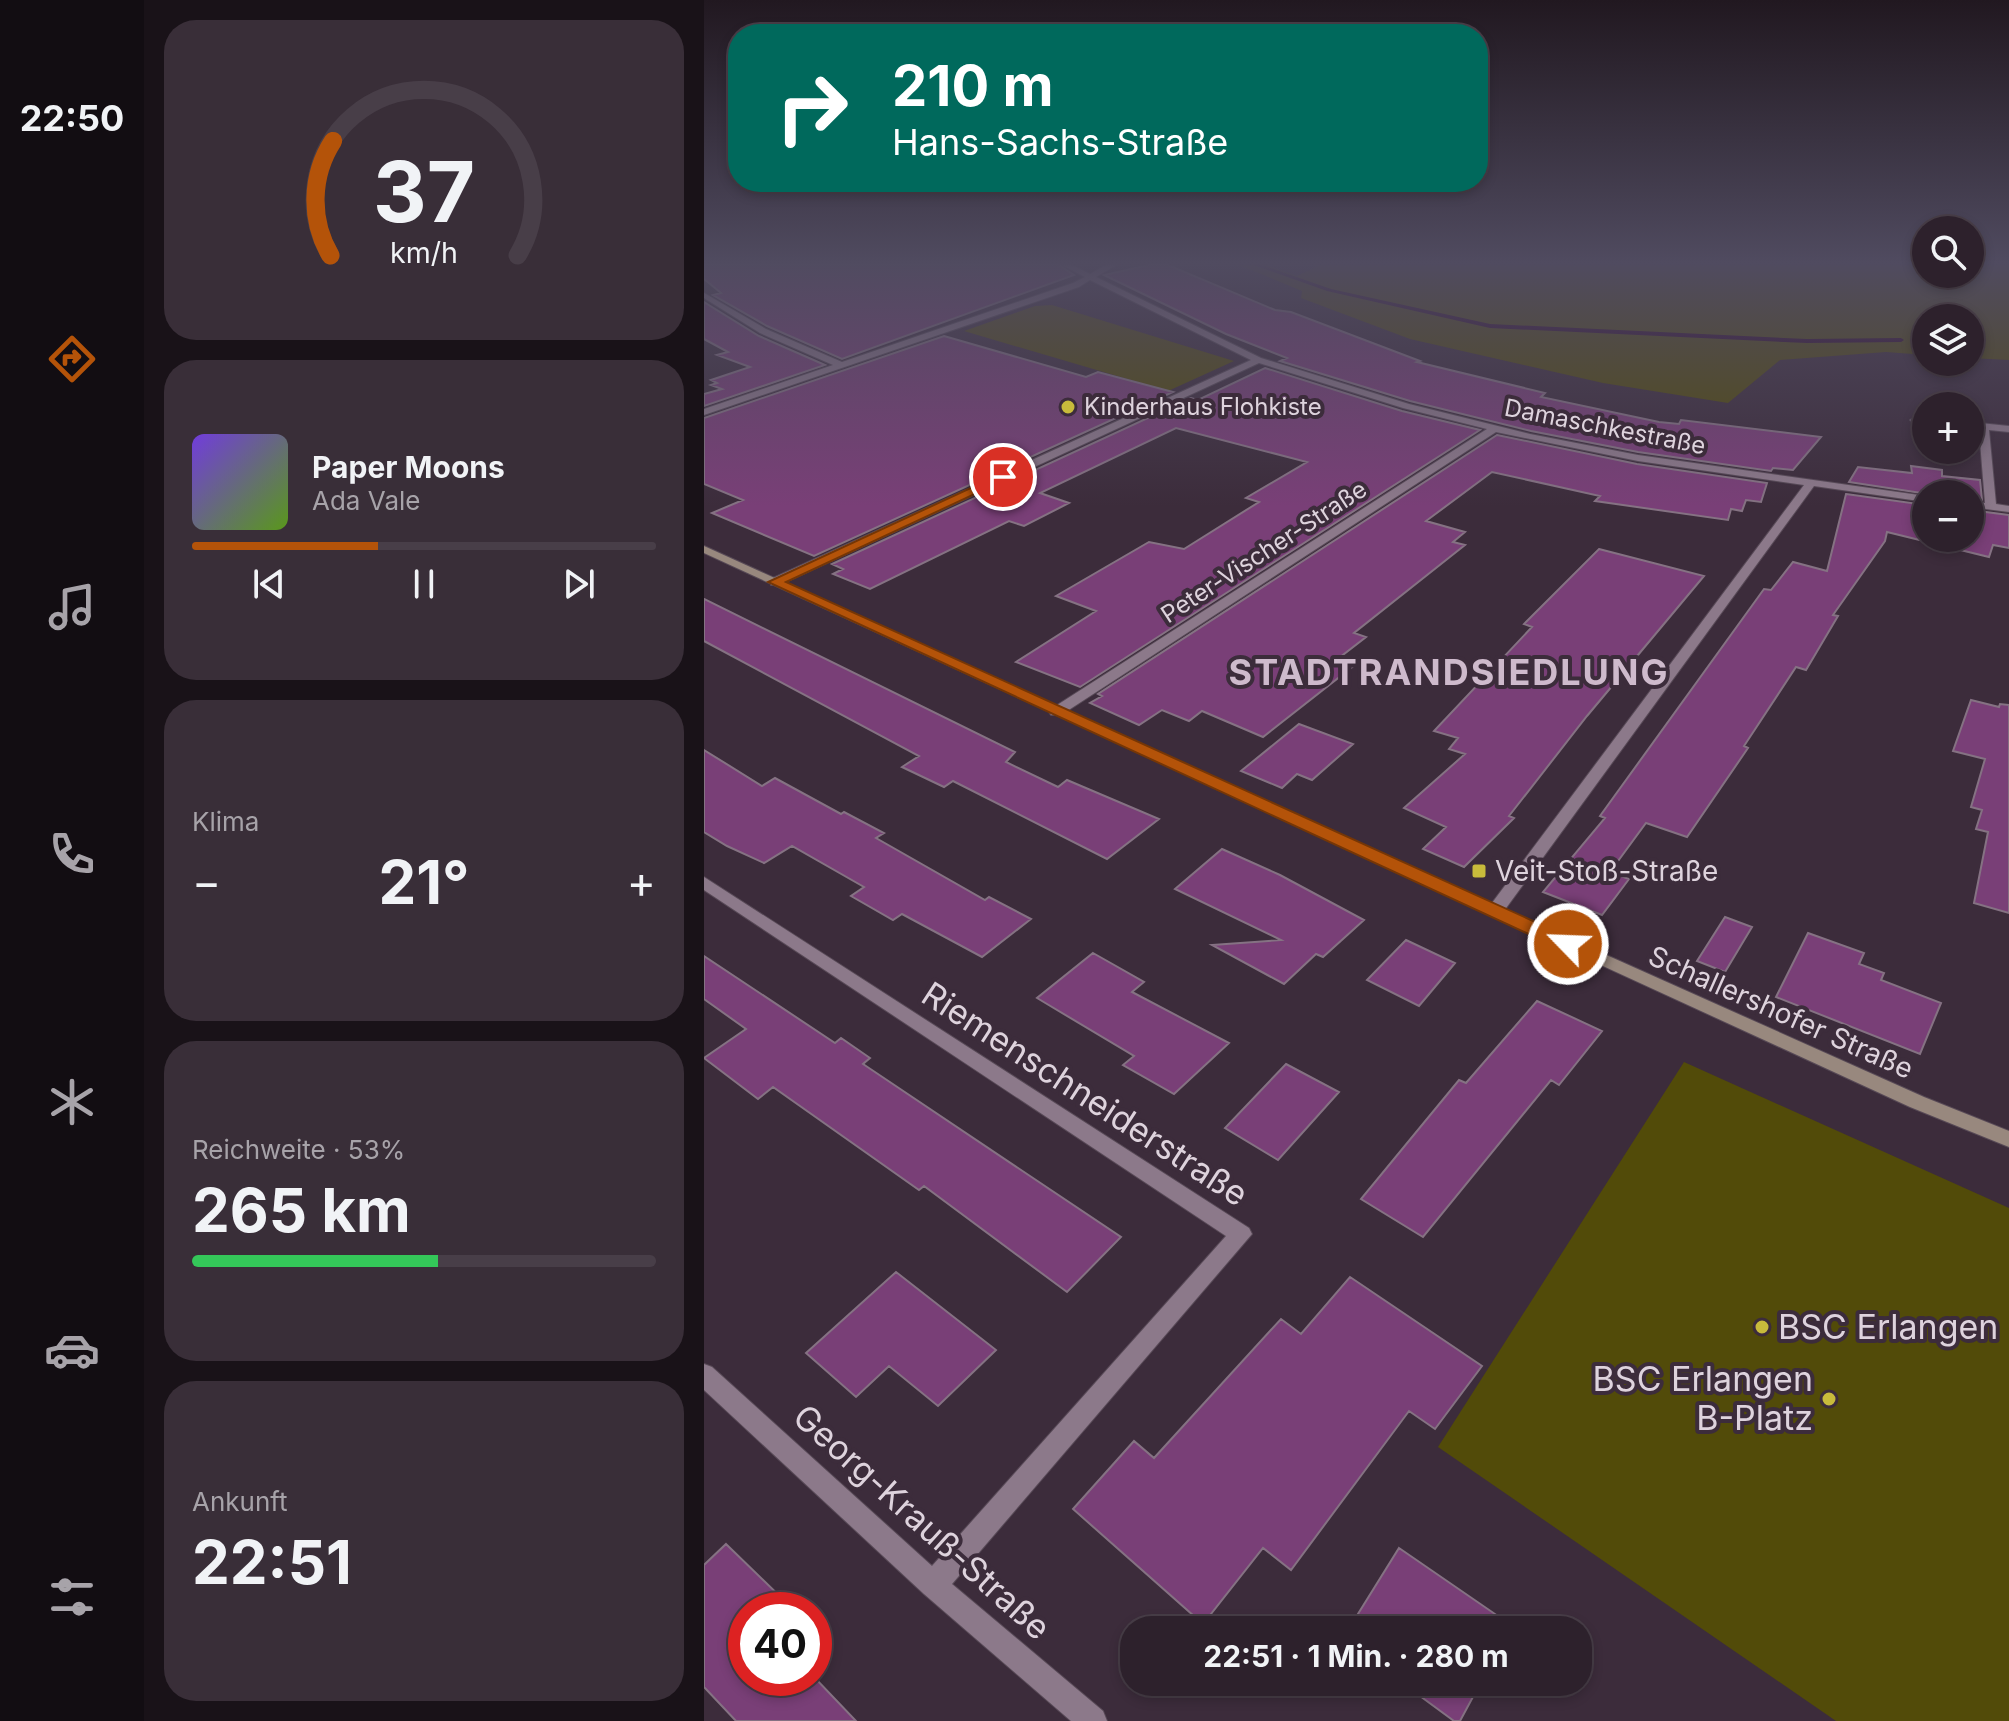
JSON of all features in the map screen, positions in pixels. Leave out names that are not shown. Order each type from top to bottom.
[{"type":"street","points":[[796,345],[841,365]]},
{"type":"street","points":[[704,412],[898,345]]},
{"type":"street","name":"Damaschkestraße","points":[[1228,345],[1258,360],[1406,406],[1495,428],[1638,458],[1912,497]]},
{"type":"street","points":[[775,582],[1258,360]]},
{"type":"street","points":[[1991,507],[1984,426],[2009,429]]},
{"type":"street","name":"Peter-Vischer-Straße","points":[[1056,712],[1495,428]]},
{"type":"street","points":[[1495,911],[1810,484]]},
{"type":"street","points":[[1984,506],[2009,509]]},
{"type":"street","name":"Schallershofer Straße","points":[[707,554],[775,582],[1903,1096],[2009,1139]]},
{"type":"street","name":"Riemenschneiderstraße","points":[[704,882],[1241,1234],[933,1585]]},
{"type":"street","name":"Georg-Krauß-Straße","points":[[704,1375],[933,1585],[1093,1721]]},
{"type":"shaded area","points":[[1013,345],[1183,345],[1234,361],[1168,391]]},
{"type":"shaded area","points":[[1438,345],[1912,345],[1912,354],[1886,352],[1780,360],[1728,403],[1603,383]]},
{"type":"shaded area","points":[[1984,345],[2009,345],[2009,360],[1984,359]]},
{"type":"shaded area","name":"BSC Erlangen B-Platz","points":[[1684,1062],[2009,1208],[2009,1721],[1836,1721],[1438,1447]]},
{"type":"building","points":[[716,345],[780,345],[825,365],[704,406],[704,394],[722,389],[711,385],[717,383],[711,380],[750,367],[717,355],[728,352]]},
{"type":"building","points":[[811,345],[880,345],[842,359]]},
{"type":"building","points":[[917,345],[976,345],[1086,377],[1098,372],[1173,392],[814,556],[712,513],[743,500],[704,484],[704,418]]},
{"type":"building","points":[[1255,345],[1379,345],[1420,361],[1417,362],[1545,393],[1541,397],[1659,422],[1679,424],[1681,420],[1821,437],[1793,470],[1773,468],[1771,471],[1638,452],[1531,431],[1410,401],[1280,361],[1287,358]]},
{"type":"building","points":[[1265,368],[1402,411],[1480,430],[1080,687],[1016,662],[1096,611],[1056,596],[1149,542],[1184,549],[1259,502],[1246,498],[1307,462],[1176,428],[1040,493],[1069,503],[1024,526],[1009,521],[870,589],[833,574],[843,569],[832,564],[1191,398],[1198,400]]},
{"type":"building","points":[[1497,435],[1637,464],[1767,483],[1761,502],[1746,500],[1742,511],[1731,509],[1728,520],[1595,501],[1600,496],[1492,472],[1426,521],[1465,532],[1453,542],[1465,545],[1354,633],[1366,637],[1339,658],[1356,664],[1263,737],[1202,711],[1189,721],[1162,710],[1139,725],[1090,703],[1102,696],[1098,694]]},
{"type":"building","points":[[1911,466],[1942,470],[1942,476],[1980,480],[1912,480],[1912,492],[1849,482],[1858,467],[1912,473]]},
{"type":"building","points":[[1846,494],[1912,503],[1912,538],[1887,532],[1885,541],[1833,615],[1838,616],[1806,670],[1796,667],[1744,746],[1748,748],[1687,837],[1646,823],[1610,872],[1629,879],[1602,915],[1543,892],[1605,818],[1600,816],[1764,589],[1771,590],[1793,562],[1827,571]]},
{"type":"building","points":[[1984,512],[2009,515],[2009,548],[1993,545],[1989,557],[1969,552],[1984,552]]},
{"type":"building","points":[[1599,549],[1704,576],[1587,716],[1509,816],[1514,818],[1464,867],[1423,849],[1446,827],[1404,808],[1465,754],[1449,749],[1458,738],[1434,731],[1532,627],[1524,624]]},
{"type":"building","points":[[704,599],[1015,752],[1006,762],[1058,787],[1067,780],[1159,819],[1107,859],[953,781],[944,787],[902,767],[919,756],[704,641]]},
{"type":"building","points":[[1971,700],[1999,707],[2000,704],[2009,705],[2009,913],[1974,903],[1988,832],[1976,829],[1982,810],[1971,807],[1985,759],[1953,751]]},
{"type":"building","points":[[1299,724],[1353,744],[1312,780],[1297,774],[1282,788],[1241,771]]},
{"type":"building","points":[[704,750],[762,786],[775,778],[841,814],[844,812],[884,833],[876,838],[985,900],[989,897],[1031,919],[982,957],[902,914],[893,920],[851,896],[864,887],[792,846],[764,863],[727,846],[704,832]]},
{"type":"building","points":[[1222,849],[1280,875],[1364,920],[1323,957],[1316,954],[1284,984],[1212,945],[1281,940],[1175,889]]},
{"type":"building","points":[[1725,917],[1752,927],[1725,972],[1697,961]]},
{"type":"building","points":[[1808,933],[1864,953],[1859,964],[1884,973],[1881,980],[1941,1003],[1920,1054],[1776,997]]},
{"type":"building","points":[[1406,940],[1455,963],[1419,1006],[1367,980]]},
{"type":"building","points":[[1093,953],[1144,982],[1132,992],[1229,1043],[1174,1094],[1123,1065],[1134,1056],[1037,998]]},
{"type":"building","points":[[704,956],[835,1043],[841,1038],[870,1058],[863,1064],[1121,1237],[1067,1292],[924,1186],[919,1190],[773,1087],[758,1099],[704,1058],[746,1029],[704,999]]},
{"type":"building","points":[[1537,1001],[1602,1031],[1559,1085],[1551,1080],[1423,1237],[1361,1199],[1459,1080],[1466,1083]]},
{"type":"building","points":[[1286,1064],[1339,1092],[1278,1160],[1225,1128]]},
{"type":"building","points":[[896,1272],[996,1350],[938,1406],[889,1366],[856,1397],[806,1353]]},
{"type":"building","points":[[1350,1277],[1482,1366],[1435,1429],[1409,1411],[1291,1570],[1263,1548],[1209,1616],[1194,1616],[1073,1509],[1134,1441],[1154,1458],[1281,1319],[1301,1334]]},
{"type":"building","points":[[726,1544],[775,1592],[728,1592],[728,1696],[832,1696],[856,1721],[736,1721],[704,1687],[704,1565]]},
{"type":"building","points":[[1399,1548],[1498,1616],[1357,1616]]},
{"type":"building","points":[[1420,1696],[1473,1696],[1460,1721],[1454,1721]]},
{"type":"place","name":"Kinderhaus Flohkiste","points":[[1068,407]]},
{"type":"place","name":"Veit-Stoß-Straße","points":[[1479,871]]},
{"type":"place","name":"BSC Erlangen","points":[[1762,1327]]},
{"type":"place","name":"BSC Erlangen B-Platz","points":[[1829,1399]]},
{"type":"district","name":"STADTRANDSIEDLUNG","points":[[1449,672]]},
{"type":"route","points":[[1003,477],[775,582],[1568,944]]}]
